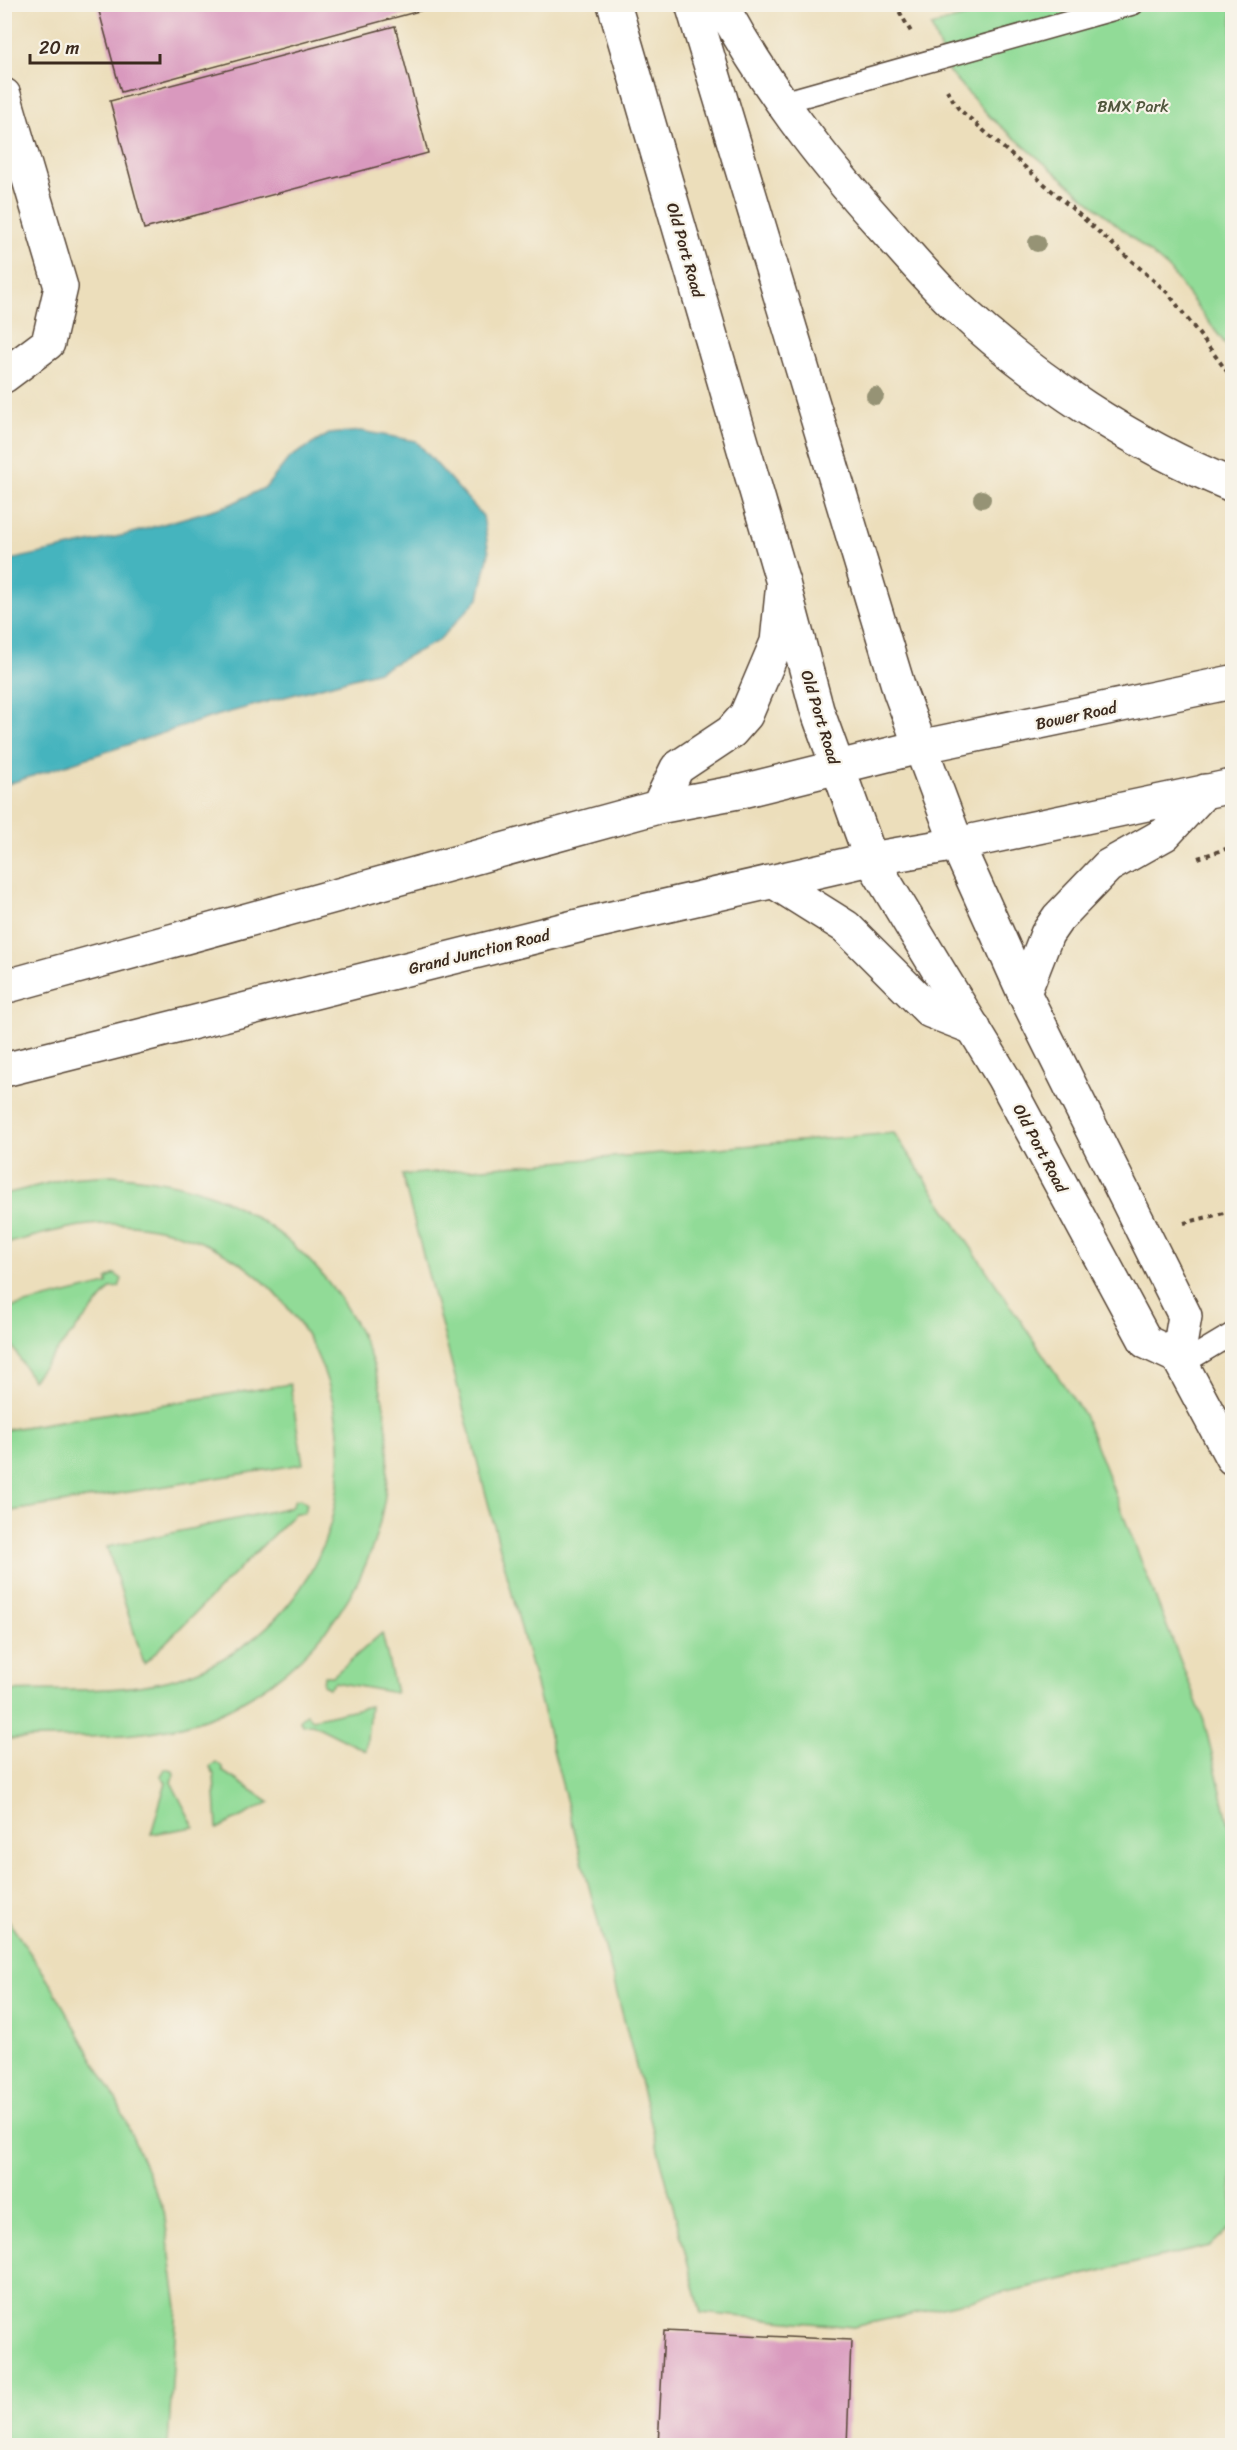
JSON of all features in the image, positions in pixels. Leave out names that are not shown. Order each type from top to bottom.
[{"type":"main road","name":"Old Port Road","points":[[614,4],[783,583],[817,710],[871,859],[974,1028],[1146,1342],[1180,1361]]},
{"type":"main road","points":[[692,4],[919,747],[957,844],[1023,993],[1185,1316],[1180,1361],[1232,1454]]},
{"type":"main road","points":[[721,4],[780,103],[837,175],[948,296],[1021,361],[1106,420],[1184,465],[1233,484]]},
{"type":"main road","points":[[4,96],[61,287],[48,343],[4,376]]},
{"type":"main road","points":[[658,807],[677,768],[731,732],[746,715],[777,642],[783,583]]},
{"type":"main road","name":"Bower Road","points":[[919,747],[1233,682]]},
{"type":"main road","points":[[4,987],[658,807],[738,792],[919,747]]},
{"type":"main road","points":[[957,844],[1219,789]]},
{"type":"main road","points":[[1023,993],[1047,934],[1058,918],[1108,866],[1165,834],[1219,789]]},
{"type":"main road","name":"Grand Junction Road","points":[[4,1070],[586,924],[776,883],[871,859],[957,844]]},
{"type":"main road","points":[[776,883],[846,927],[930,1011],[974,1028]]},
{"type":"lane","points":[[780,103],[930,63],[1133,4]]},
{"type":"lane","points":[[1180,1361],[1233,1334]]},
{"type":"path","points":[[895,4],[958,108],[1168,293],[1233,378]]},
{"type":"path","points":[[1192,860],[1233,846]]},
{"type":"path","points":[[1177,1225],[1233,1211]]},
{"type":"green space","name":"BMX Park","points":[[1008,5],[1232,5],[1232,353],[1169,269],[990,117],[949,72],[931,26]]},
{"type":"green space","points":[[894,1133],[1084,1415],[1204,1721],[1232,1837],[1232,2226],[1210,2246],[853,2327],[701,2313],[402,1175]]},
{"type":"green space","points":[[112,1175],[194,1189],[240,1208],[305,1257],[352,1317],[379,1385],[388,1457],[378,1529],[349,1597],[302,1657],[236,1705],[209,1717],[153,1732],[93,1737],[5,1739],[5,1691],[119,1688],[163,1682],[183,1676],[260,1633],[310,1572],[336,1500],[337,1424],[315,1351],[271,1289],[206,1244],[120,1224],[76,1227],[5,1244],[5,1194],[68,1178]]},
{"type":"green space","points":[[115,1274],[122,1279],[119,1287],[111,1288],[32,1380],[5,1333],[5,1309],[107,1284],[107,1279]]},
{"type":"green space","points":[[290,1384],[303,1464],[5,1512],[5,1430]]},
{"type":"green space","points":[[300,1499],[307,1504],[304,1513],[295,1513],[144,1664],[107,1547],[291,1507],[295,1500]]},
{"type":"green space","points":[[382,1633],[396,1693],[335,1682],[329,1688],[323,1685],[324,1676],[333,1676]]},
{"type":"green space","points":[[370,1706],[366,1751],[312,1724],[303,1725],[300,1722],[306,1714],[313,1719]]},
{"type":"green space","points":[[216,1762],[222,1767],[222,1771],[270,1802],[217,1829],[214,1775],[210,1767]]},
{"type":"green space","points":[[165,1769],[173,1771],[171,1782],[194,1827],[151,1834],[166,1782],[161,1776]]},
{"type":"green space","points":[[5,1916],[47,1978],[117,2101],[164,2211],[177,2307],[168,2445],[5,2445]]},
{"type":"water","points":[[361,431],[416,441],[483,516],[489,553],[479,598],[438,641],[379,671],[212,717],[5,785],[5,561],[125,535],[229,505],[266,487],[289,458],[329,434]]},
{"type":"building","points":[[97,4],[433,4],[434,7],[121,92]]},
{"type":"building","points":[[395,26],[428,153],[144,229],[110,101]]},
{"type":"building","points":[[664,2331],[851,2340],[847,2446],[658,2446]]}]
